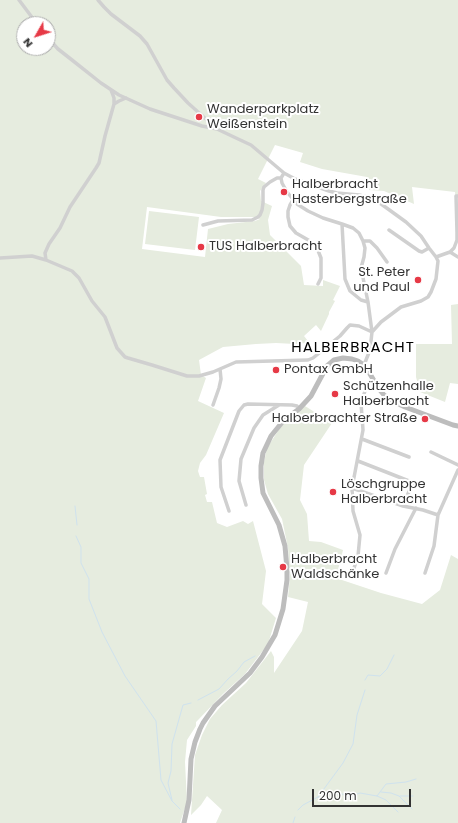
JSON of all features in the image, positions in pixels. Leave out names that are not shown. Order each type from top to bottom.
[{"type":"main road","points":[[184,823],[189,800],[191,759],[200,729],[215,706],[250,673],[269,646],[275,635],[283,609],[287,569],[283,538],[279,525],[266,500],[260,472],[261,461],[271,436],[284,420],[311,396],[327,366],[334,360],[348,358],[364,365],[379,389],[392,401],[412,410],[458,426]]},
{"type":"street","points":[[19,0],[31,16]]},
{"type":"street","points":[[98,0],[111,14],[148,44],[167,80],[192,107],[217,129]]},
{"type":"street","points":[[56,47],[111,90],[126,98],[150,109],[202,126],[217,129],[251,145],[284,173],[294,179],[329,192],[367,197],[377,201],[411,226],[421,236],[436,257],[438,262],[436,279],[428,297],[418,303],[401,307],[396,310],[381,322],[372,332]]},
{"type":"street","points":[[46,260],[45,253],[49,244],[60,228],[70,207],[99,163],[114,104],[114,98],[111,90]]},
{"type":"street","points":[[114,104],[126,98]]},
{"type":"street","points":[[284,173],[281,178],[282,183],[293,200],[302,208],[314,215],[355,229],[363,241],[365,248],[361,268],[372,332],[370,350],[364,365]]},
{"type":"street","points":[[203,225],[218,221],[252,220],[258,217],[262,210],[264,187],[277,178],[281,178]]},
{"type":"street","points":[[436,257],[450,252],[454,248],[457,240],[456,196],[458,196]]},
{"type":"street","points":[[293,200],[288,211],[290,226],[296,233],[315,245],[317,248],[321,258],[321,278],[318,284]]},
{"type":"street","points":[[342,224],[345,279],[350,291],[361,300],[368,302]]},
{"type":"street","points":[[389,230],[419,251],[422,252],[429,248]]},
{"type":"street","points":[[363,241],[370,241],[387,262]]},
{"type":"street","points":[[450,252],[458,257]]},
{"type":"street","points":[[0,258],[30,256],[46,260],[68,269],[80,278],[89,296],[105,317],[117,348],[125,357],[152,364],[187,376],[199,376],[236,362],[308,360],[313,358],[336,339],[350,325],[359,326],[372,332]]},
{"type":"street","points":[[213,406],[221,379],[220,369]]},
{"type":"street","points":[[353,571],[358,556],[360,535],[353,511],[352,488],[363,430],[361,403],[367,384],[373,379]]},
{"type":"street","points":[[229,511],[221,487],[220,460],[239,411],[248,404],[294,405],[299,408]]},
{"type":"street","points":[[246,505],[239,481],[241,459],[254,428],[263,415],[280,405]]},
{"type":"street","points":[[362,439],[409,457]]},
{"type":"street","points":[[431,452],[458,465]]},
{"type":"street","points":[[358,461],[410,481],[412,484],[403,506]]},
{"type":"street","points":[[425,573],[434,546],[438,515],[458,470]]},
{"type":"street","points":[[352,488],[403,506],[416,508],[438,515]]},
{"type":"street","points":[[386,573],[395,549],[416,508]]},
{"type":"shaded area","points":[[0,0],[458,0],[458,225],[455,192],[412,187],[414,204],[384,191],[369,190],[367,177],[322,169],[300,162],[303,153],[275,145],[258,179],[266,183],[260,191],[261,201],[272,206],[268,220],[270,235],[301,266],[304,285],[323,286],[323,280],[340,286],[333,300],[335,301],[321,331],[316,325],[304,336],[308,341],[306,343],[276,343],[223,347],[199,360],[201,375],[206,378],[198,401],[224,413],[206,455],[200,463],[198,471],[200,477],[204,477],[207,502],[212,502],[217,523],[227,527],[243,521],[248,524],[253,521],[266,571],[262,604],[276,618],[268,644],[245,674],[196,722],[196,726],[187,740],[185,762],[187,802],[180,823],[0,823]],"holes":[[[147,207],[221,217],[253,217],[260,219],[208,229],[205,257],[142,249]]]},
{"type":"shaded area","points":[[149,211],[199,217],[195,250],[145,244]]},
{"type":"shaded area","points":[[458,304],[458,384],[450,383],[445,402],[420,392],[416,377],[416,344],[452,344],[451,305]]},
{"type":"shaded area","points":[[305,406],[332,423],[304,465],[300,500],[307,514],[309,541],[321,542],[343,550],[336,578],[381,593],[422,604],[440,590],[451,555],[458,559],[458,823],[216,823],[222,810],[207,796],[201,805],[191,815],[195,755],[202,735],[210,719],[222,705],[246,683],[271,651],[274,657],[274,673],[302,631],[308,602],[288,597],[290,576],[288,548],[282,519],[268,494],[264,480],[264,462],[267,448],[280,428],[286,421]]},
{"type":"waterway","points":[[75,506],[77,525]]},
{"type":"waterway","points":[[76,536],[81,547],[81,563],[89,579],[89,599],[102,632],[125,676],[156,721],[161,780],[172,801],[180,809]]},
{"type":"waterway","points":[[365,680],[368,675],[380,676],[387,669],[394,655]]},
{"type":"waterway","points":[[198,700],[219,689],[244,662],[255,656]]},
{"type":"waterway","points":[[298,810],[303,805],[318,797],[343,763],[353,744],[357,715],[365,690]]},
{"type":"waterway","points":[[172,800],[168,783],[171,771],[172,744],[183,705],[191,703]]},
{"type":"waterway","points":[[318,797],[327,799],[340,793],[349,797],[360,793],[377,796],[386,784],[406,782],[416,779]]},
{"type":"waterway","points":[[381,792],[399,796],[412,809]]},
{"type":"waterway","points":[[377,796],[386,800],[398,812]]},
{"type":"waterway","points":[[400,796],[413,796]]},
{"type":"waterway","points":[[293,823],[295,817]]},
{"type":"place","name":"Wanderparkplatz Weißenstein","points":[[199,117]]},
{"type":"place","name":"Halberbracht Hasterbergstraße","points":[[284,192]]},
{"type":"place","name":"TUS Halberbracht","points":[[201,247]]},
{"type":"place","name":"St. Peter und Paul","points":[[418,280]]},
{"type":"place","name":"Pontax GmbH","points":[[276,370]]},
{"type":"place","name":"Schützenhalle Halberbracht","points":[[335,394]]},
{"type":"place","name":"Halberbrachter Straße","points":[[425,419]]},
{"type":"place","name":"Löschgruppe Halberbracht","points":[[333,492]]},
{"type":"place","name":"Halberbracht Waldschänke","points":[[283,567]]},
{"type":"district","name":"HALBERBRACHT","points":[[353,348]]}]
